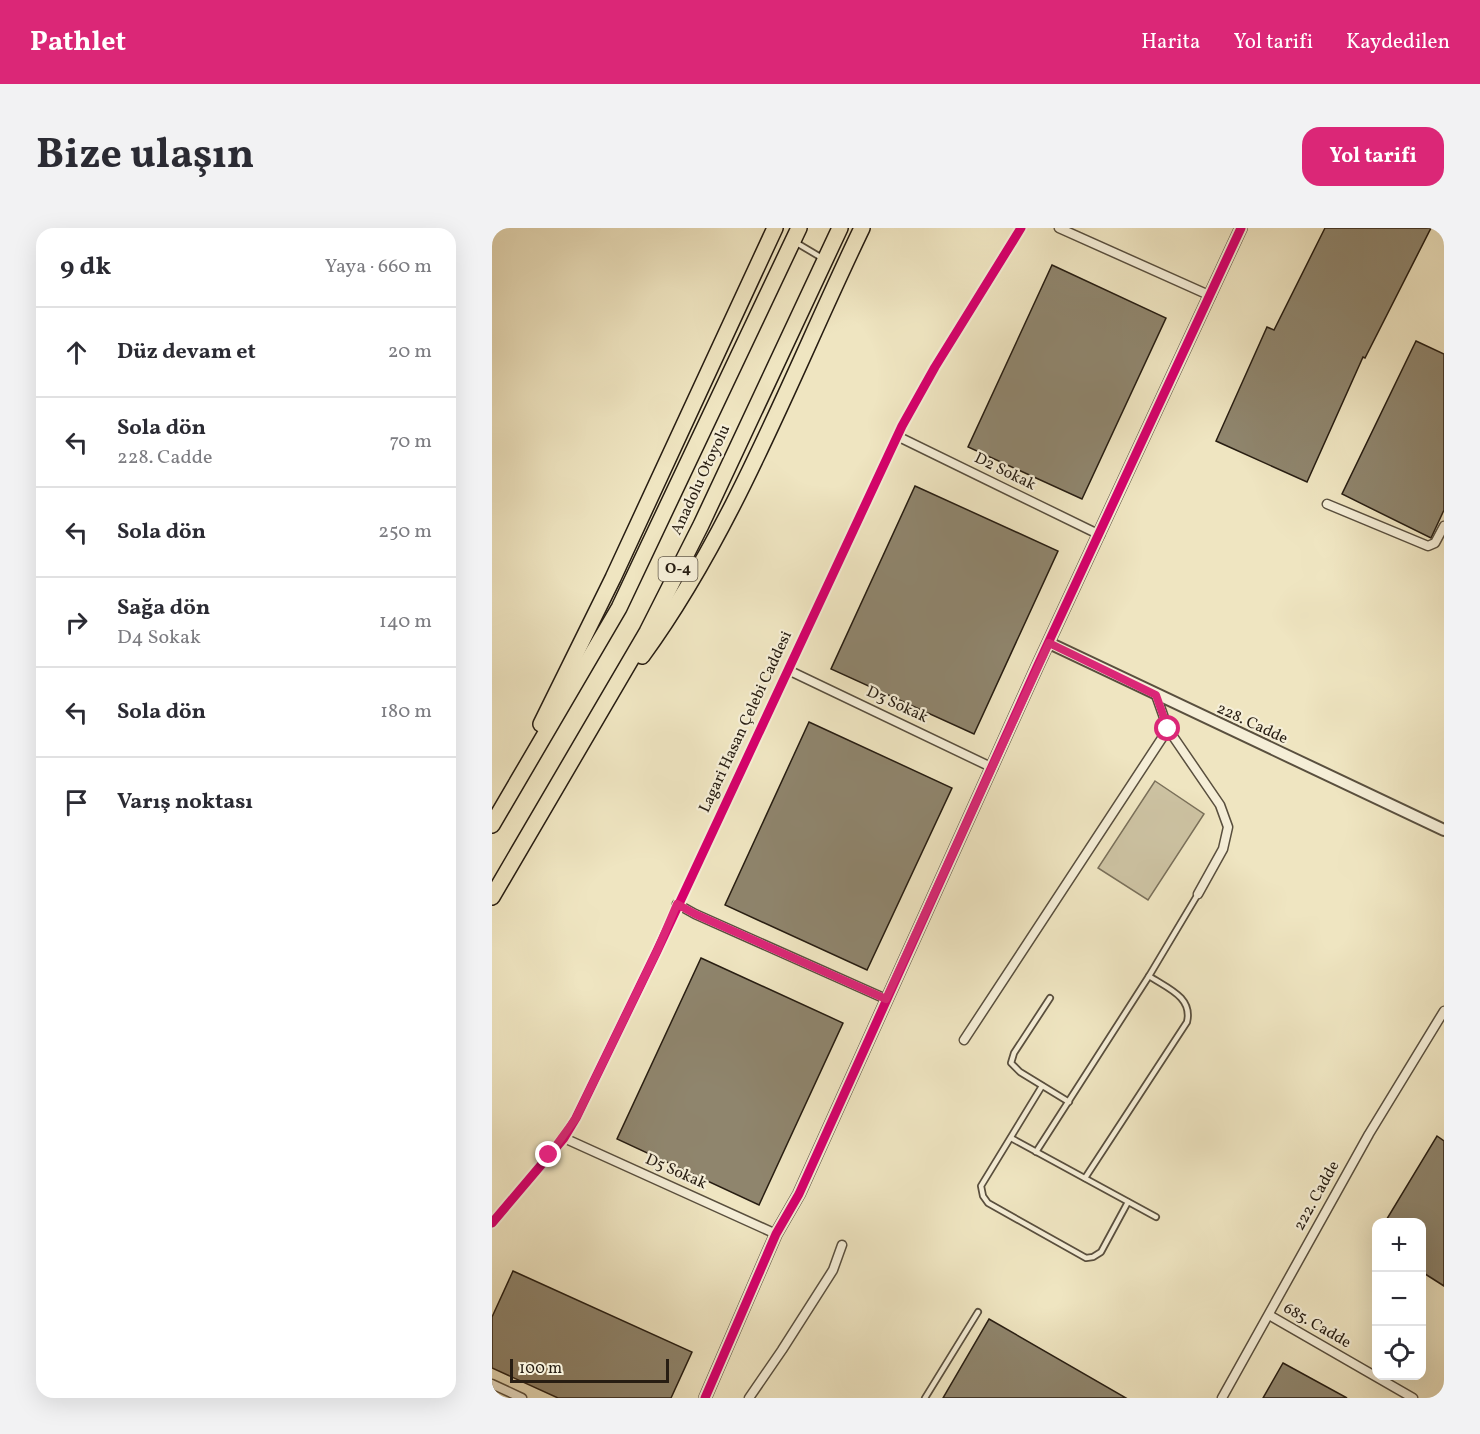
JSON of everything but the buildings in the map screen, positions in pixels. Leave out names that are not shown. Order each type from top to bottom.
[{"type":"highway","points":[[492,824],[613,578],[775,228]]},
{"type":"highway","name":"Anadolu Otoyolu","points":[[492,897],[602,712],[696,535],[840,228]]},
{"type":"highway","points":[[602,712],[669,619],[715,538],[862,228]]},
{"type":"highway","name":"Anadolu Otoyolu","points":[[492,824],[619,608],[796,235]]},
{"type":"street","name":"Lagari Hasan Çelebi Caddesi","points":[[492,1223],[564,1138],[657,951],[897,436],[935,367],[1021,228]]},
{"type":"street","points":[[1059,228],[1211,296]]},
{"type":"street","points":[[705,1398],[776,1234],[799,1194],[886,999],[1241,228]]},
{"type":"street","name":"D2 Sokak","points":[[897,436],[1100,535]]},
{"type":"street","points":[[1327,504],[1428,546],[1435,543],[1444,526]]},
{"type":"street","name":"228. Cadde","points":[[1049,643],[1444,830]]},
{"type":"street","name":"D3 Sokak","points":[[788,670],[993,768]]},
{"type":"street","points":[[1156,695],[1168,729],[1220,805],[1228,827],[1223,849],[1198,894]]},
{"type":"street","points":[[964,1040],[1168,729]]},
{"type":"street","points":[[677,904],[886,999]]},
{"type":"street","name":"222. Cadde","points":[[1222,1398],[1369,1134],[1444,1011]]},
{"type":"street","name":"D5 Sokak","points":[[564,1138],[776,1234]]},
{"type":"street","points":[[749,1398],[833,1269],[842,1245]]},
{"type":"street","name":"685. Cadde","points":[[1269,1315],[1413,1398]]},
{"type":"street","points":[[492,1384],[522,1398]]},
{"type":"lane","points":[[796,235],[825,260]]},
{"type":"lane","points":[[1036,1152],[1149,976],[1198,894]]},
{"type":"lane","points":[[1085,1178],[1187,1022],[1189,1011],[1185,1002],[1149,976]]},
{"type":"lane","points":[[1050,998],[1014,1053],[1011,1063],[1020,1072],[1069,1102]]},
{"type":"lane","points":[[1042,1086],[981,1186],[983,1196],[988,1203],[1086,1258],[1101,1252],[1128,1202]]},
{"type":"lane","points":[[1011,1138],[1156,1217]]},
{"type":"lane","points":[[925,1398],[978,1311]]},
{"type":"shaded area","points":[[1155,781],[1204,814],[1148,900],[1098,868]]},
{"type":"cycle path","points":[[492,1223],[564,1138],[576,1118],[657,951],[902,426],[935,367],[1021,228]]},
{"type":"cycle path","points":[[705,1398],[776,1234],[799,1194],[1037,667],[1241,228]]},
{"type":"route","points":[[549,1155],[564,1138],[576,1118],[657,951],[677,904],[886,999],[1049,643],[1156,695],[1168,729]]}]
